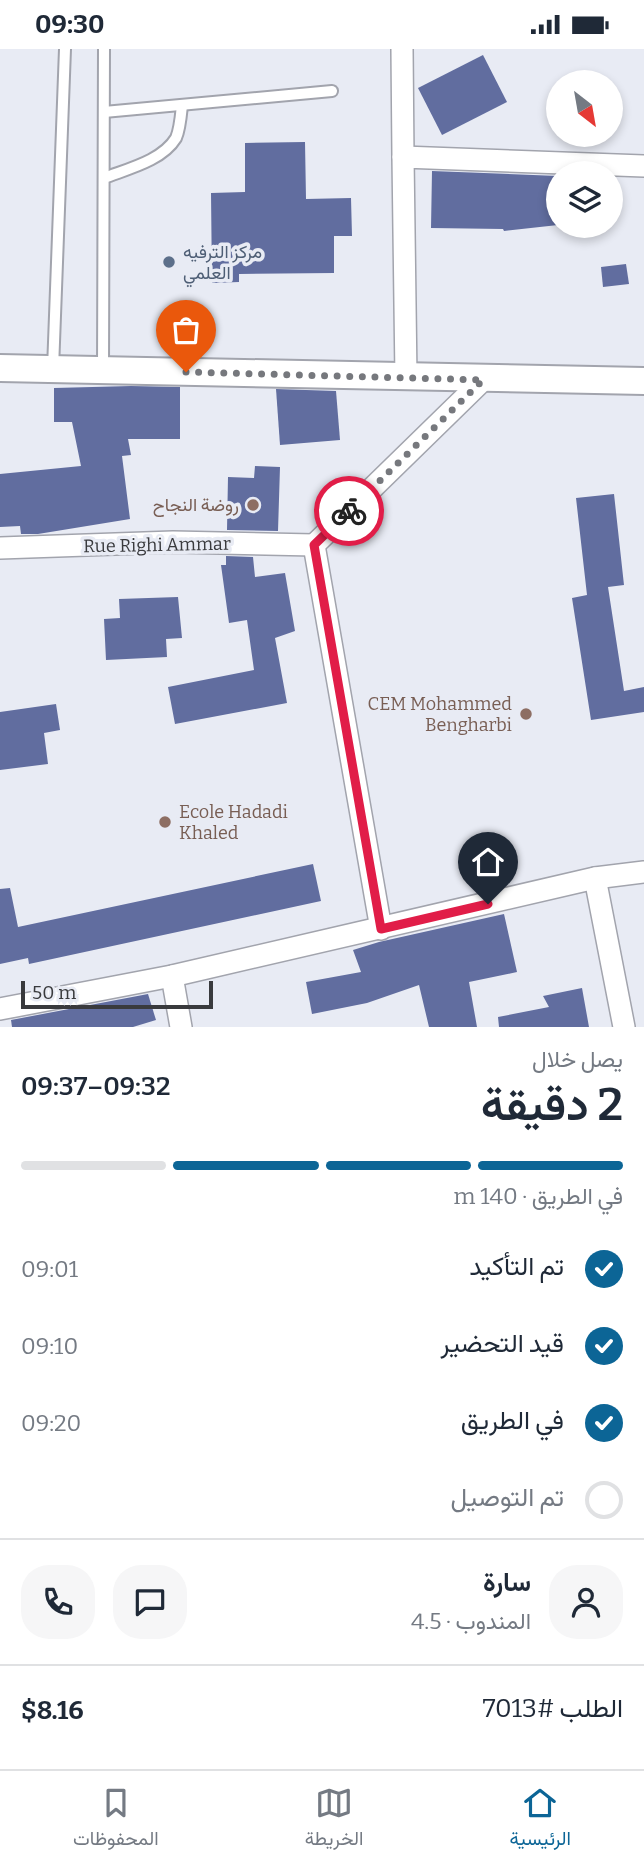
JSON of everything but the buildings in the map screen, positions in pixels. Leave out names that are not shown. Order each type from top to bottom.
[{"type":"street","points":[[402,49],[405,377]]},
{"type":"street","points":[[403,157],[644,166]]},
{"type":"street","points":[[0,368],[483,380],[644,381]]},
{"type":"street","points":[[381,929],[314,545],[483,380]]},
{"type":"street","name":"Rue Righi Ammar","points":[[0,548],[173,542],[314,545]]},
{"type":"street","points":[[0,1009],[172,976],[595,878],[644,872]]},
{"type":"street","points":[[595,878],[624,1027]]},
{"type":"street","points":[[172,976],[181,1027]]},
{"type":"lane","points":[[53,369],[65,49]]},
{"type":"lane","points":[[103,370],[104,49]]},
{"type":"lane","points":[[104,112],[332,91]]},
{"type":"lane","points":[[104,178],[155,158],[167,148],[177,137],[182,105]]},
{"type":"way so far","points":[[186,372],[483,380],[349,511]]},
{"type":"place","name":"مركز الترفيه العلمي","points":[[169,262]]},
{"type":"place","name":"روضة النجاح","points":[[253,505]]},
{"type":"place","name":"CEM Mohammed Bengharbi","points":[[526,714]]},
{"type":"place","name":"Ecole Hadadi Khaled","points":[[165,822]]},
{"type":"route","points":[[349,511],[314,545],[381,929],[488,904]]}]
